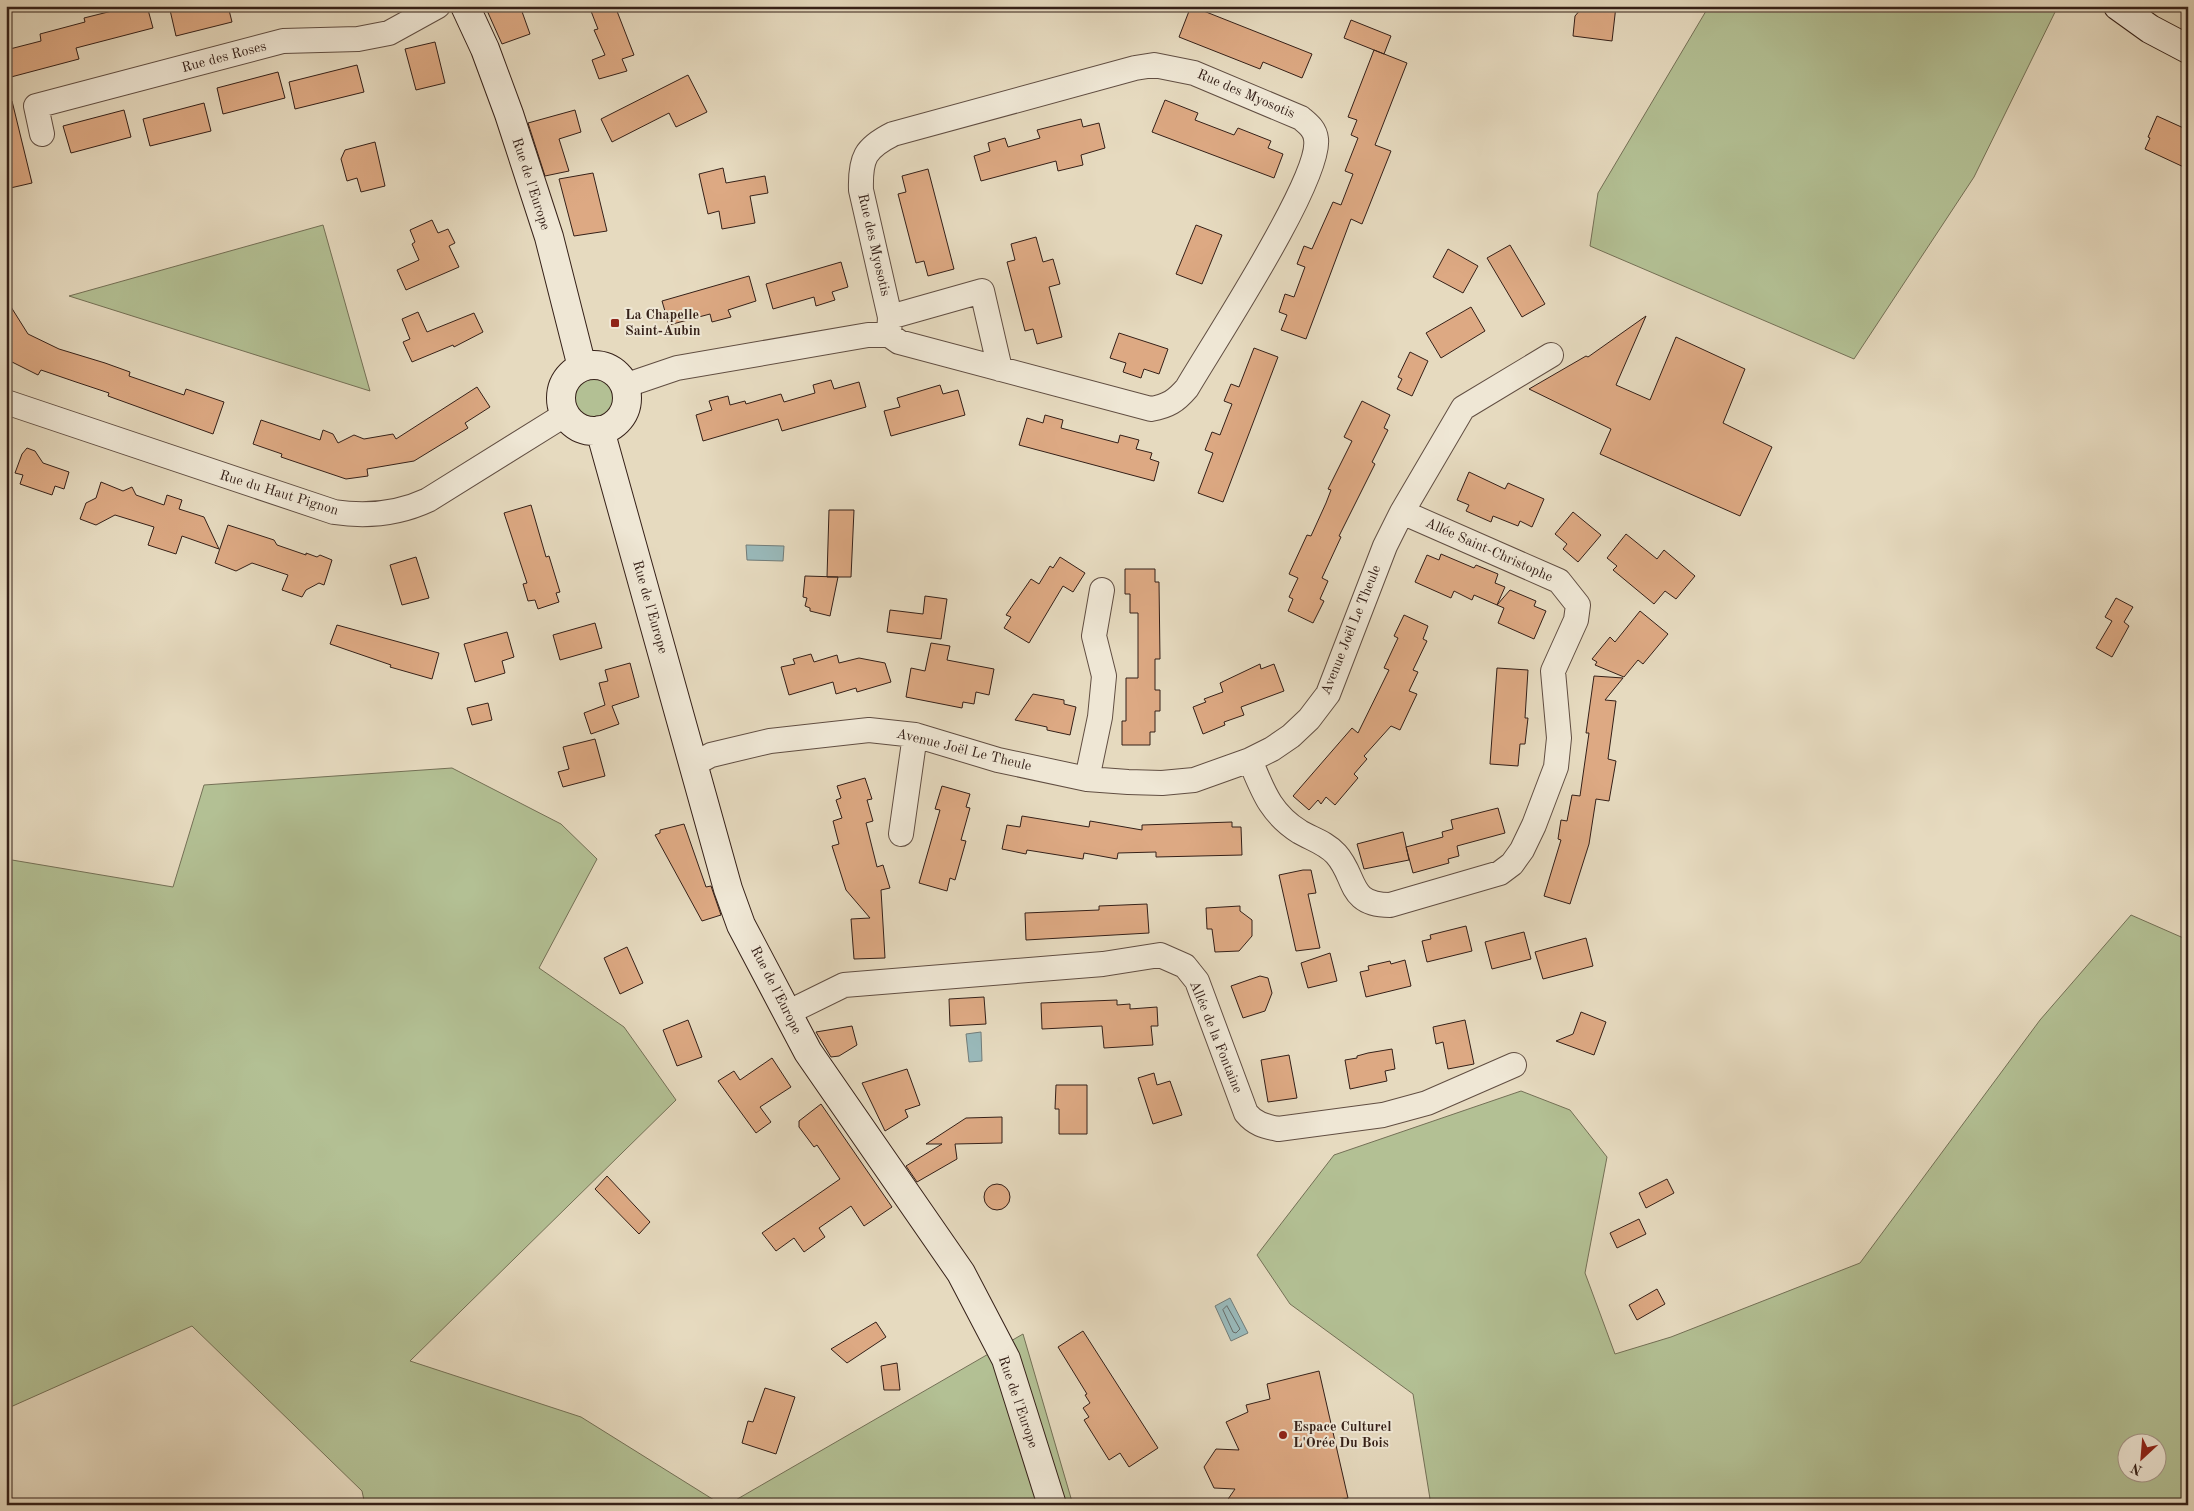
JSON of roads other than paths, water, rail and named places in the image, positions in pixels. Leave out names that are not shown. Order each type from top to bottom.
[{"type":"street","name":"Rue des Roses","points":[[42,134],[36,106],[283,41],[358,39],[389,33],[438,6]]},
{"type":"street","name":"Rue de l'Europe","points":[[465,6],[485,49],[549,237],[582,367]]},
{"type":"street","points":[[2118,6],[2150,29],[2188,49]]},
{"type":"street","name":"Rue des Myosotis","points":[[1154,65],[1194,73],[1301,118],[1312,127],[1316,138],[1316,149],[1297,201],[1186,388],[1176,400],[1165,406],[1151,409],[899,342],[889,326],[861,190],[860,174],[869,148],[894,134],[1135,68],[1154,65]]},
{"type":"street","name":"Rue des Myosotis","points":[[624,386],[677,368],[868,335],[982,291],[1000,369]]},
{"type":"street","name":"Avenue Joël Le Theule","points":[[694,764],[711,755],[770,741],[869,730],[915,735],[998,760],[1088,778],[1162,783],[1194,780],[1250,760],[1292,736],[1328,694],[1386,546],[1402,512],[1463,408],[1551,356]]},
{"type":"street","points":[[594,365],[606,367],[618,375],[624,386],[627,400],[623,414],[613,425],[600,430],[590,430],[578,426],[566,414],[561,402],[563,386],[570,376],[582,367],[594,365]]},
{"type":"street","name":"Rue du Haut Pignon","points":[[6,402],[324,509],[354,515],[408,509],[428,500],[566,414]]},
{"type":"street","name":"Rue de l'Europe","points":[[600,430],[728,889],[742,925],[808,1052],[961,1273],[1006,1359],[1052,1505]]},
{"type":"street","name":"Allée Saint-Christophe","points":[[1250,760],[1271,808],[1286,822],[1336,854],[1357,894],[1378,905],[1390,905],[1500,873],[1512,864],[1522,850],[1534,825],[1556,767],[1559,738],[1553,671],[1576,620],[1578,605],[1560,581],[1402,512]]},
{"type":"street","points":[[1088,778],[1100,717],[1104,676],[1094,636],[1102,590]]},
{"type":"street","points":[[901,834],[915,735]]},
{"type":"street","name":"Allée de la Fontaine","points":[[787,1013],[844,985],[1103,964],[1160,956],[1185,966],[1197,981],[1246,1113],[1253,1121],[1263,1126],[1278,1128],[1383,1115],[1426,1102],[1514,1065]]},
{"type":"water","points":[[746,545],[784,546],[783,561],[747,560]]},
{"type":"water","points":[[981,1032],[982,1061],[969,1062],[966,1034]]},
{"type":"water","points":[[1230,1298],[1248,1333],[1231,1341],[1215,1306]]},
{"type":"place","name":"La Chapelle Saint-Aubin","points":[[615,323]]},
{"type":"place","name":"Espace Culturel L'Orée Du Bois","points":[[1283,1435]]}]
